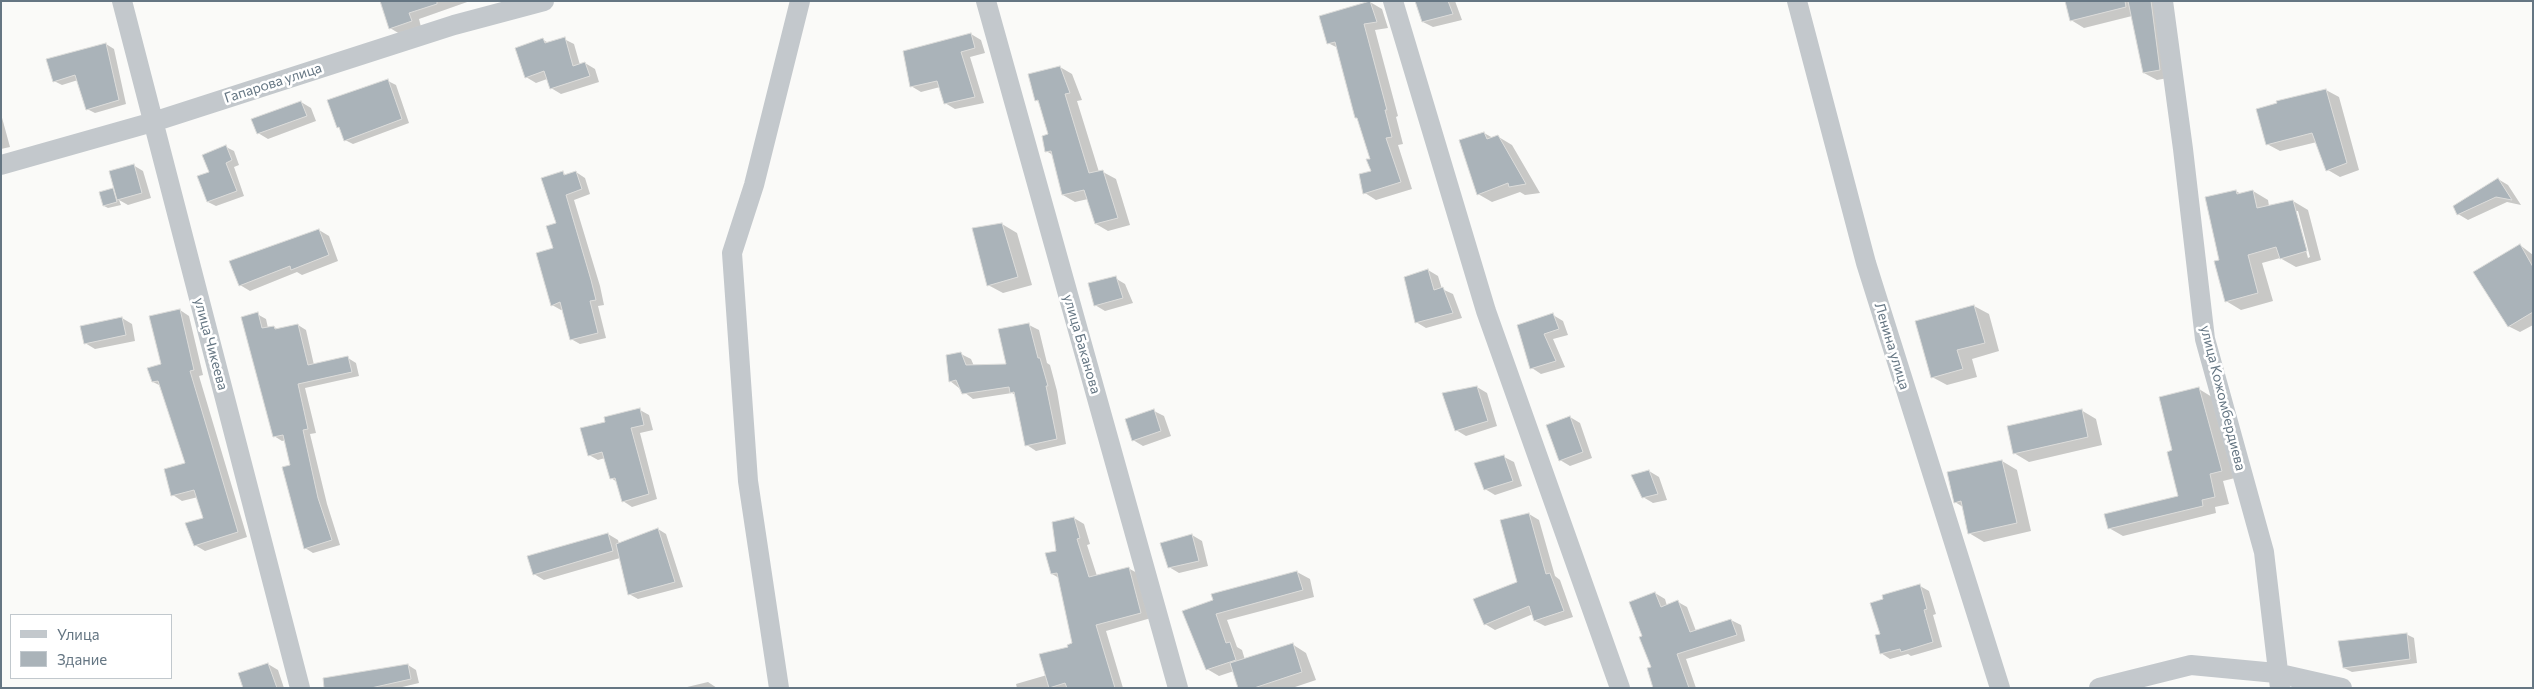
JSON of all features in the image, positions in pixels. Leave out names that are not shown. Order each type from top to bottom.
[{"type":"street","name":"улица Чикеева","points":[[122,1],[300,688]]},
{"type":"street","name":"Гапарова улица","points":[[1,165],[153,122],[454,25],[544,1]]},
{"type":"street","points":[[779,688],[748,480],[732,253],[754,185],[800,1]]},
{"type":"street","name":"улица Баканова","points":[[986,1],[1178,688]]},
{"type":"street","points":[[1393,1],[1486,311],[1620,688]]},
{"type":"street","name":"Ленина улица","points":[[1798,1],[1866,263],[2000,688]]},
{"type":"street","name":"улица Кожомбердиева","points":[[2163,1],[2183,149],[2205,339],[2264,552],[2278,680]]},
{"type":"street","points":[[2099,688],[2191,665],[2278,680],[2342,688]]},
{"type":"building","points":[[380,1],[437,1],[437,4],[409,13],[412,21],[389,29]]},
{"type":"building","points":[[1370,1],[1377,22],[1364,24],[1387,110],[1385,110],[1392,137],[1386,138],[1401,182],[1363,194],[1359,174],[1371,171],[1366,159],[1370,159],[1357,118],[1355,118],[1335,42],[1327,44],[1319,16]]},
{"type":"building","points":[[1415,1],[1448,1],[1453,14],[1422,22]]},
{"type":"building","points":[[2065,1],[2125,1],[2126,7],[2070,21]]},
{"type":"building","points":[[2128,1],[2151,1],[2160,70],[2143,73]]},
{"type":"building","points":[[971,33],[975,48],[961,52],[975,97],[944,104],[937,81],[910,87],[903,51]]},
{"type":"building","points":[[565,37],[573,66],[585,62],[590,76],[550,89],[544,71],[525,78],[515,48],[543,38],[545,43]]},
{"type":"building","points":[[106,43],[119,100],[86,110],[75,75],[53,82],[46,59]]},
{"type":"building","points":[[1060,66],[1070,93],[1065,94],[1089,173],[1103,170],[1118,218],[1095,224],[1084,190],[1062,195],[1051,151],[1045,152],[1042,136],[1048,134],[1038,100],[1035,101],[1028,74]]},
{"type":"building","points":[[388,79],[402,119],[344,141],[327,100]]},
{"type":"building","points":[[2326,89],[2347,163],[2326,171],[2312,133],[2266,145],[2256,109],[2277,103],[2276,101]]},
{"type":"building","points":[[301,101],[307,116],[257,134],[251,119]]},
{"type":"building","points":[[1484,132],[1487,139],[1498,135],[1526,184],[1509,187],[1508,183],[1477,195],[1459,140]]},
{"type":"building","points":[[226,145],[232,160],[226,163],[237,191],[207,202],[197,176],[209,172],[202,155]]},
{"type":"building","points":[[134,164],[142,193],[117,200],[109,171]]},
{"type":"building","points":[[563,171],[564,175],[576,171],[582,189],[566,195],[596,300],[590,301],[598,333],[570,340],[560,302],[551,306],[536,253],[553,248],[546,226],[556,223],[541,178]]},
{"type":"building","points":[[2498,178],[2512,200],[2496,197],[2457,215],[2453,206]]},
{"type":"building","points":[[113,188],[117,202],[103,206],[99,192]]},
{"type":"building","points":[[2236,190],[2237,194],[2253,190],[2257,208],[2293,200],[2307,251],[2280,259],[2276,247],[2248,255],[2258,293],[2225,302],[2214,261],[2219,260],[2205,197]]},
{"type":"building","points":[[1002,223],[1018,277],[987,286],[972,228]]},
{"type":"building","points":[[319,229],[329,255],[291,270],[290,266],[239,286],[229,261]]},
{"type":"building","points":[[2520,244],[2533,267],[2533,312],[2508,327],[2473,272]]},
{"type":"building","points":[[1428,269],[1434,290],[1443,287],[1453,313],[1415,323],[1404,277]]},
{"type":"building","points":[[1116,276],[1123,298],[1094,306],[1088,283]]},
{"type":"building","points":[[1974,305],[1985,343],[1957,350],[1963,369],[1931,378],[1915,321]]},
{"type":"building","points":[[180,309],[194,370],[190,371],[238,532],[194,546],[185,523],[203,518],[194,490],[171,496],[164,469],[185,463],[158,381],[152,382],[147,368],[161,364],[149,316]]},
{"type":"building","points":[[258,312],[262,328],[274,326],[275,329],[298,324],[308,365],[348,356],[352,372],[298,384],[308,429],[303,430],[318,498],[332,540],[304,549],[282,467],[290,465],[283,435],[273,437],[241,317]]},
{"type":"building","points":[[1553,313],[1559,329],[1544,334],[1556,361],[1530,369],[1517,325]]},
{"type":"building","points":[[122,317],[126,335],[84,344],[80,326]]},
{"type":"building","points":[[1029,323],[1048,386],[1046,386],[1057,439],[1025,446],[1014,392],[1010,393],[1009,387],[962,394],[956,380],[949,382],[946,355],[961,352],[966,365],[1006,364],[998,329]]},
{"type":"building","points":[[1477,386],[1488,421],[1455,431],[1442,393]]},
{"type":"building","points":[[2199,387],[2222,471],[2210,474],[2215,497],[2202,500],[2203,506],[2108,529],[2104,514],[2178,496],[2167,452],[2172,450],[2159,397]]},
{"type":"building","points":[[640,408],[644,425],[631,428],[649,494],[622,502],[615,478],[610,479],[602,452],[588,456],[580,428],[605,422],[604,417]]},
{"type":"building","points":[[1154,409],[1161,431],[1132,441],[1125,419]]},
{"type":"building","points":[[2082,409],[2088,437],[2013,454],[2007,426]]},
{"type":"building","points":[[1570,416],[1583,452],[1559,461],[1546,425]]},
{"type":"building","points":[[1504,455],[1513,481],[1484,490],[1474,463]]},
{"type":"building","points":[[2002,460],[2017,523],[1968,534],[1961,501],[1954,503],[1947,472]]},
{"type":"building","points":[[1649,470],[1658,494],[1642,498],[1631,475]]},
{"type":"building","points":[[1529,513],[1546,574],[1550,573],[1564,611],[1534,621],[1529,606],[1484,625],[1473,599],[1517,582],[1500,520]]},
{"type":"building","points":[[1074,517],[1080,538],[1077,539],[1089,577],[1129,567],[1141,613],[1096,625],[1115,688],[1067,688],[1065,683],[1049,688],[1039,654],[1068,647],[1067,645],[1072,643],[1057,573],[1051,574],[1045,553],[1056,551],[1052,522]]},
{"type":"building","points":[[658,528],[675,582],[628,595],[616,544]]},
{"type":"building","points":[[608,533],[613,551],[533,575],[527,556]]},
{"type":"building","points":[[1192,534],[1199,561],[1168,568],[1160,543]]},
{"type":"building","points":[[1297,571],[1303,590],[1216,614],[1226,643],[1230,642],[1236,660],[1206,670],[1182,611],[1213,600],[1211,594]]},
{"type":"building","points":[[1920,584],[1927,609],[1924,610],[1933,642],[1901,652],[1900,649],[1880,654],[1875,635],[1880,634],[1870,603],[1883,599],[1882,595]]},
{"type":"building","points":[[1655,592],[1661,607],[1678,600],[1690,632],[1731,619],[1737,635],[1677,654],[1689,688],[1653,688],[1647,668],[1651,667],[1639,637],[1642,636],[1629,602]]},
{"type":"building","points":[[2407,633],[2410,659],[2343,668],[2338,641]]},
{"type":"building","points":[[1293,643],[1302,672],[1254,688],[1238,688],[1230,663]]},
{"type":"building","points":[[268,663],[277,688],[243,688],[238,673]]},
{"type":"building","points":[[408,664],[411,679],[371,688],[324,688],[323,678]]}]
